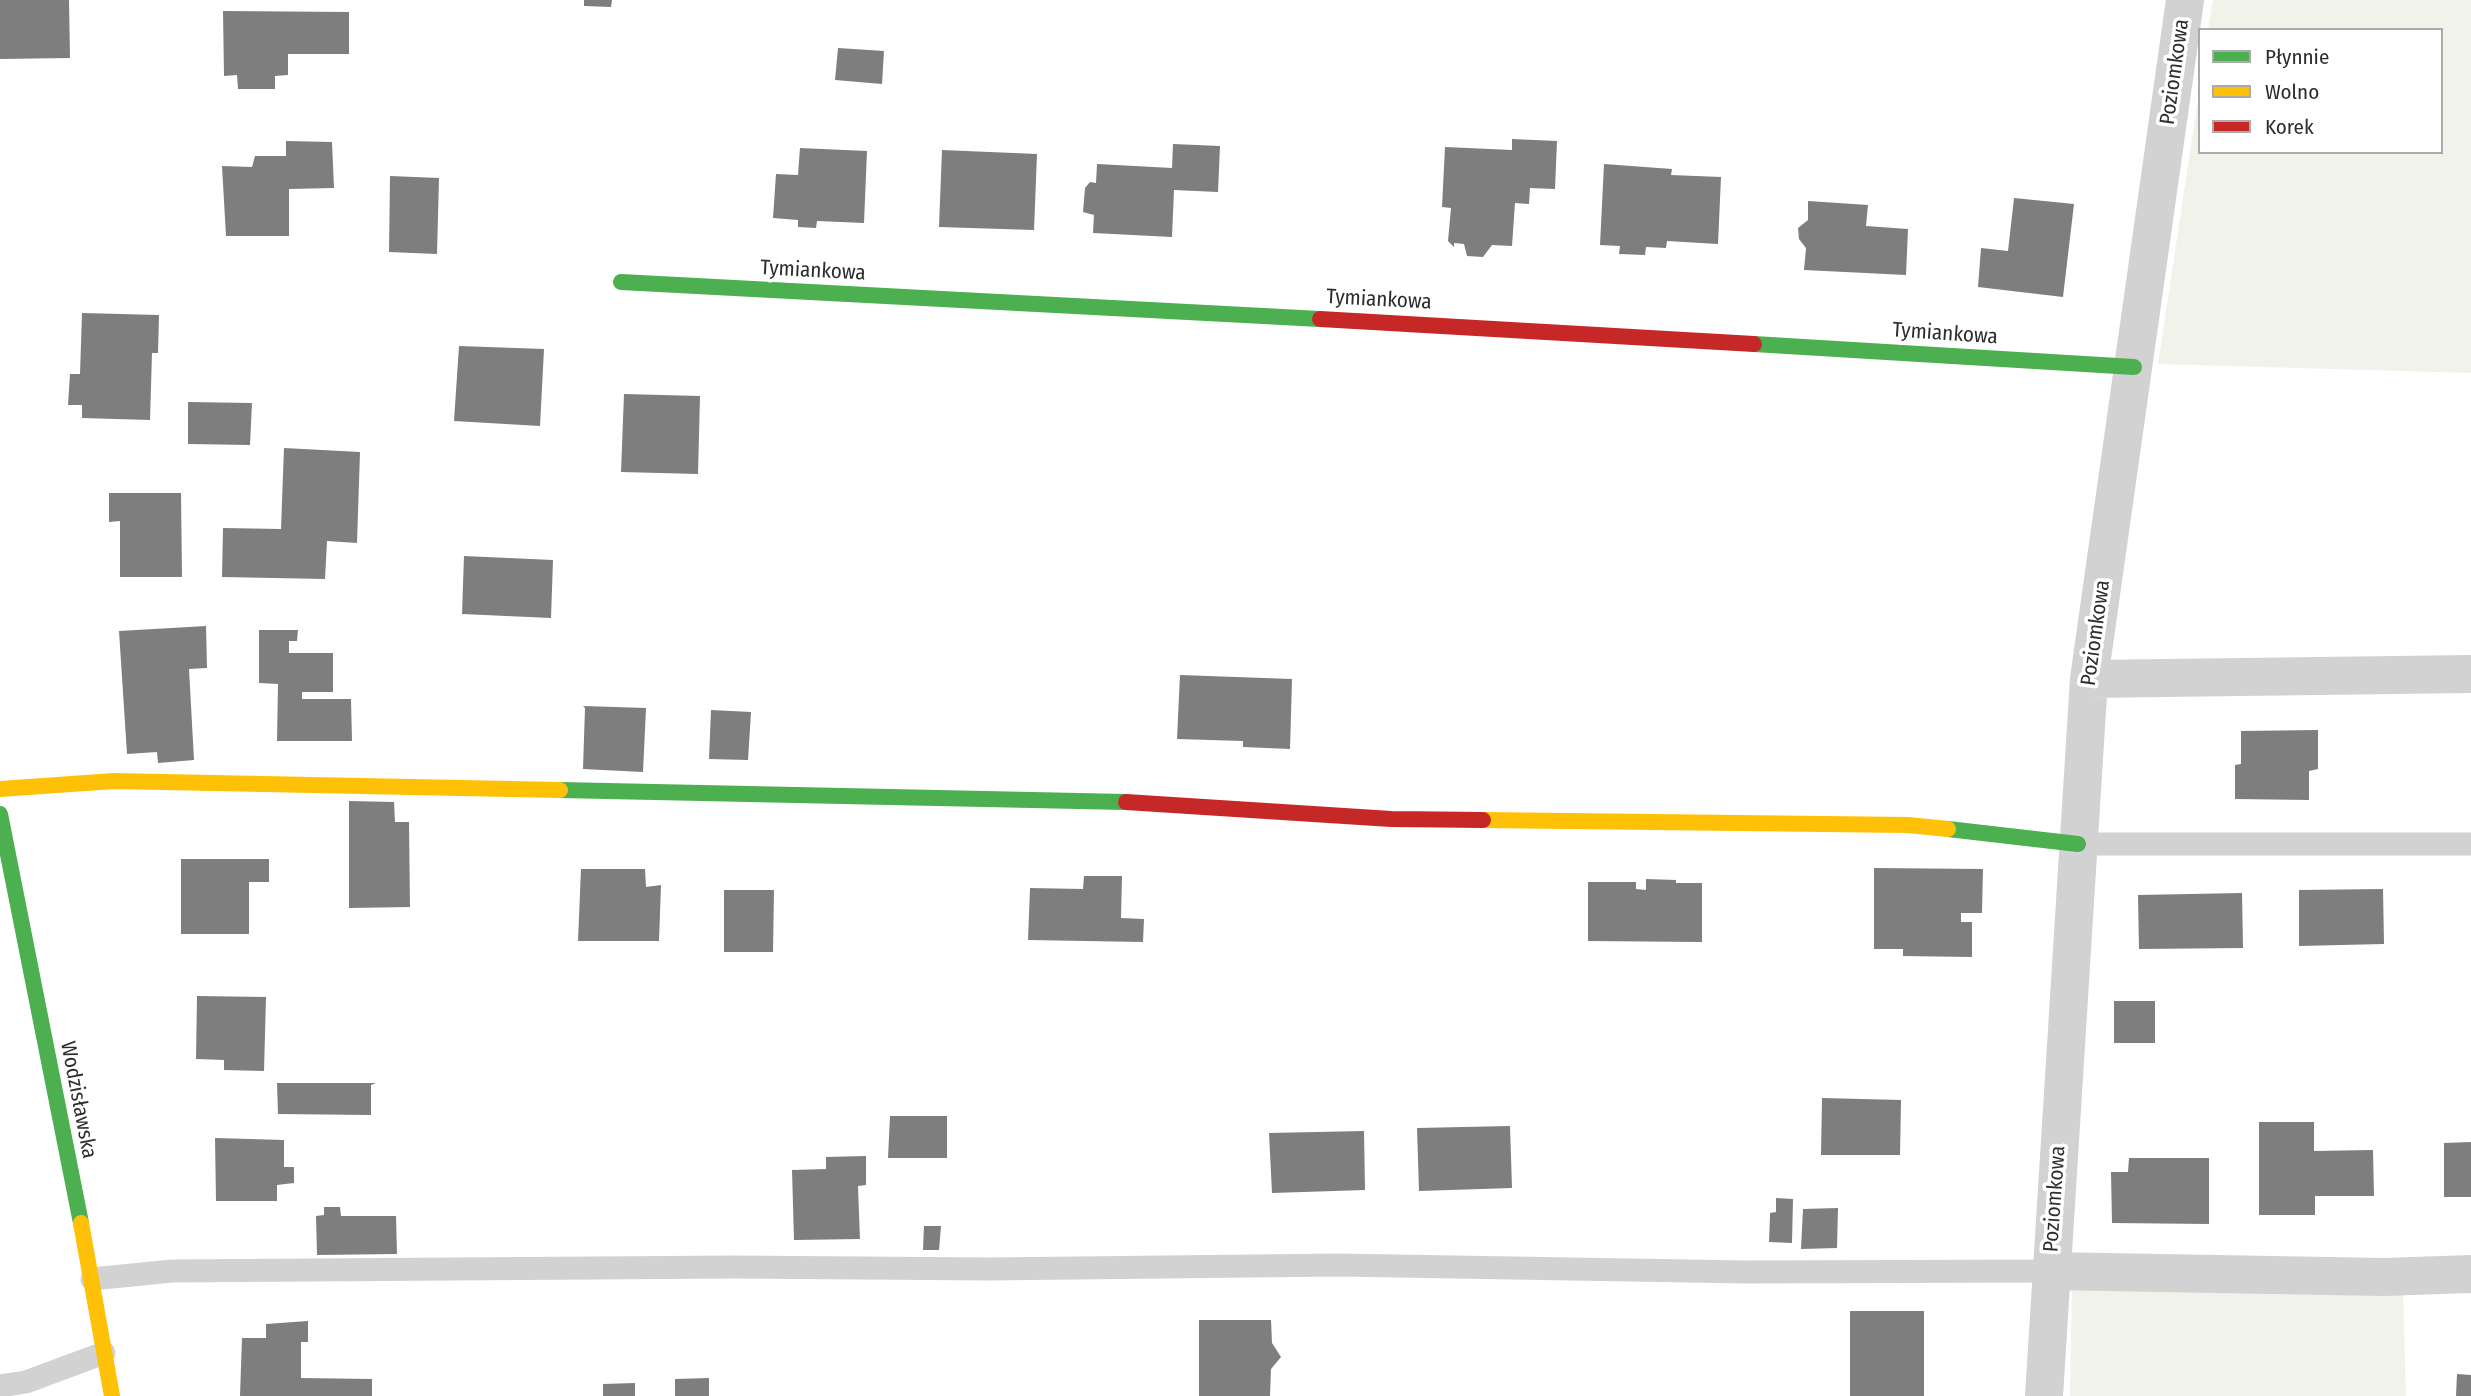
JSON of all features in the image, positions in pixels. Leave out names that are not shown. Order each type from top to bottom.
[{"type":"street","name":"Poziomkowa","points":[[2044,1396],[2089,679],[2185,0]]},
{"type":"street","name":"Tymiankowa","points":[[621,282],[1501,328],[2134,367]]},
{"type":"street","points":[[2089,679],[2471,674]]},
{"type":"street","points":[[0,789],[114,781],[1135,802],[1391,819],[1908,825],[2078,844]]},
{"type":"street","name":"Wodzisławska","points":[[0,814],[92,1279],[112,1396]]},
{"type":"street","name":"Poziomkowa","points":[[2050,1271],[2384,1277],[2471,1273]]},
{"type":"lane","points":[[2078,844],[2471,844]]},
{"type":"lane","points":[[92,1279],[172,1271],[734,1267],[989,1269],[1338,1265],[1746,1272],[2050,1271]]},
{"type":"lane","points":[[0,1386],[26,1382],[104,1353]]},
{"type":"shaded area","points":[[2213,0],[2471,0],[2471,373],[2158,364],[2198,99],[2198,154],[2443,154],[2443,28],[2208,28]]},
{"type":"shaded area","points":[[2072,1288],[2403,1294],[2406,1396],[2070,1396]]},
{"type":"building","points":[[0,0],[69,0],[70,58],[0,59]]},
{"type":"building","points":[[584,0],[612,0],[611,7],[584,6]]},
{"type":"building","points":[[223,11],[349,12],[349,54],[288,54],[288,75],[275,76],[275,89],[238,89],[237,75],[224,76]]},
{"type":"building","points":[[838,48],[884,51],[882,84],[835,80]]},
{"type":"building","points":[[1512,139],[1557,141],[1555,189],[1530,188],[1529,204],[1515,203],[1512,246],[1492,245],[1483,257],[1467,256],[1464,244],[1454,243],[1454,247],[1448,241],[1451,208],[1442,207],[1445,147],[1512,150]]},
{"type":"building","points":[[286,141],[332,142],[334,188],[289,189],[289,236],[226,236],[222,166],[252,167],[255,156],[286,156]]},
{"type":"building","points":[[1173,144],[1220,146],[1218,192],[1174,190],[1172,237],[1093,233],[1094,215],[1083,212],[1085,188],[1090,182],[1096,183],[1097,164],[1172,168]]},
{"type":"building","points":[[800,148],[867,151],[864,223],[817,221],[816,228],[798,227],[798,220],[773,218],[776,174],[798,175]]},
{"type":"building","points":[[942,150],[1037,154],[1034,230],[939,227]]},
{"type":"building","points":[[1604,164],[1672,169],[1671,175],[1721,177],[1718,244],[1667,241],[1666,248],[1646,247],[1645,255],[1619,254],[1620,246],[1600,245]]},
{"type":"building","points":[[390,176],[439,178],[437,254],[389,252]]},
{"type":"building","points":[[2014,198],[2074,204],[2063,297],[1978,287],[1981,248],[2008,251]]},
{"type":"building","points":[[1808,201],[1868,205],[1866,226],[1908,229],[1906,275],[1804,270],[1806,248],[1799,239],[1798,228],[1808,220]]},
{"type":"building","points":[[82,313],[159,315],[158,353],[152,353],[150,420],[82,418],[82,405],[68,405],[70,374],[80,374]]},
{"type":"building","points":[[459,346],[544,349],[540,426],[454,421]]},
{"type":"building","points":[[624,394],[700,396],[698,474],[621,472]]},
{"type":"building","points":[[188,402],[252,403],[250,445],[188,444]]},
{"type":"building","points":[[284,448],[360,452],[357,543],[327,541],[325,579],[222,577],[223,528],[281,529]]},
{"type":"building","points":[[109,493],[181,493],[182,577],[120,577],[120,521],[109,522]]},
{"type":"building","points":[[464,556],[553,560],[551,618],[462,614]]},
{"type":"building","points":[[206,626],[207,668],[189,669],[194,760],[158,763],[157,752],[127,754],[119,631]]},
{"type":"building","points":[[259,630],[298,630],[297,641],[289,641],[289,653],[333,653],[333,692],[302,692],[302,699],[351,699],[352,741],[277,741],[278,684],[259,683]]},
{"type":"building","points":[[1180,675],[1292,679],[1290,749],[1243,747],[1243,741],[1177,739]]},
{"type":"building","points":[[583,706],[646,708],[643,772],[583,769]]},
{"type":"building","points":[[711,710],[751,712],[748,760],[709,759]]},
{"type":"building","points":[[2318,730],[2318,769],[2309,771],[2309,800],[2235,799],[2235,765],[2241,764],[2241,731]]},
{"type":"building","points":[[349,801],[394,802],[395,822],[409,822],[410,907],[349,908]]},
{"type":"building","points":[[181,859],[269,859],[269,882],[249,882],[249,934],[181,934]]},
{"type":"building","points":[[1874,868],[1983,869],[1982,913],[1961,913],[1961,922],[1972,922],[1972,957],[1903,956],[1903,949],[1874,949]]},
{"type":"building","points":[[581,869],[645,869],[646,887],[661,885],[659,941],[578,941]]},
{"type":"building","points":[[1084,876],[1122,876],[1121,918],[1144,919],[1143,942],[1028,940],[1030,888],[1083,889]]},
{"type":"building","points":[[1646,879],[1702,883],[1702,942],[1588,941],[1588,882],[1636,882],[1636,889],[1646,890]]},
{"type":"building","points":[[2383,889],[2384,944],[2299,946],[2299,890]]},
{"type":"building","points":[[724,890],[774,890],[773,952],[724,952]]},
{"type":"building","points":[[2242,893],[2243,948],[2139,949],[2138,895]]},
{"type":"building","points":[[197,996],[266,997],[264,1071],[224,1070],[224,1060],[196,1059]]},
{"type":"building","points":[[2114,1001],[2155,1001],[2155,1043],[2114,1043]]},
{"type":"building","points":[[277,1083],[376,1083],[371,1085],[371,1115],[278,1114]]},
{"type":"building","points":[[1822,1098],[1901,1100],[1900,1155],[1821,1155]]},
{"type":"building","points":[[890,1116],[947,1116],[947,1158],[888,1158]]},
{"type":"building","points":[[2259,1122],[2314,1122],[2314,1151],[2373,1150],[2374,1196],[2315,1196],[2315,1215],[2259,1215]]},
{"type":"building","points":[[1510,1126],[1512,1188],[1419,1191],[1417,1128]]},
{"type":"building","points":[[1364,1131],[1365,1190],[1272,1193],[1269,1133]]},
{"type":"building","points":[[215,1138],[284,1140],[284,1167],[294,1167],[294,1183],[277,1185],[277,1201],[216,1201]]},
{"type":"building","points":[[2471,1142],[2471,1197],[2444,1197],[2444,1143]]},
{"type":"building","points":[[866,1156],[866,1185],[858,1186],[860,1239],[794,1240],[792,1170],[826,1169],[826,1157]]},
{"type":"building","points":[[2129,1158],[2209,1158],[2209,1224],[2112,1223],[2111,1172],[2128,1172]]},
{"type":"building","points":[[1776,1198],[1793,1199],[1792,1243],[1769,1242],[1770,1213],[1776,1212]]},
{"type":"building","points":[[324,1207],[340,1207],[341,1216],[396,1216],[397,1254],[317,1255],[316,1216],[324,1215]]},
{"type":"building","points":[[1838,1208],[1837,1248],[1801,1249],[1803,1209]]},
{"type":"building","points":[[924,1226],[941,1226],[939,1250],[923,1250]]},
{"type":"building","points":[[1850,1311],[1924,1311],[1924,1396],[1850,1396]]},
{"type":"building","points":[[1199,1320],[1271,1320],[1272,1343],[1281,1357],[1271,1369],[1270,1396],[1199,1396]]},
{"type":"building","points":[[308,1321],[308,1342],[301,1342],[301,1378],[372,1379],[372,1396],[240,1396],[242,1338],[266,1338],[266,1324]]},
{"type":"building","points":[[2457,1374],[2471,1375],[2471,1396],[2456,1396]]},
{"type":"building","points":[[709,1378],[709,1396],[675,1396],[675,1379]]},
{"type":"building","points":[[635,1383],[635,1396],[603,1396],[603,1384]]},
{"type":"traffic: fast","points":[[621,282],[1320,319]]},
{"type":"traffic: fast","points":[[1754,344],[2134,367]]},
{"type":"traffic: fast","points":[[560,790],[1126,802]]},
{"type":"traffic: fast","points":[[0,814],[81,1223]]},
{"type":"traffic: fast","points":[[1948,829],[2078,844]]},
{"type":"traffic: slow","points":[[0,789],[114,781],[560,790]]},
{"type":"traffic: slow","points":[[1483,820],[1908,825],[1948,829]]},
{"type":"traffic: slow","points":[[81,1223],[112,1396]]},
{"type":"traffic: jam","points":[[1320,319],[1754,344]]},
{"type":"traffic: jam","points":[[1126,802],[1391,819],[1483,820]]}]
